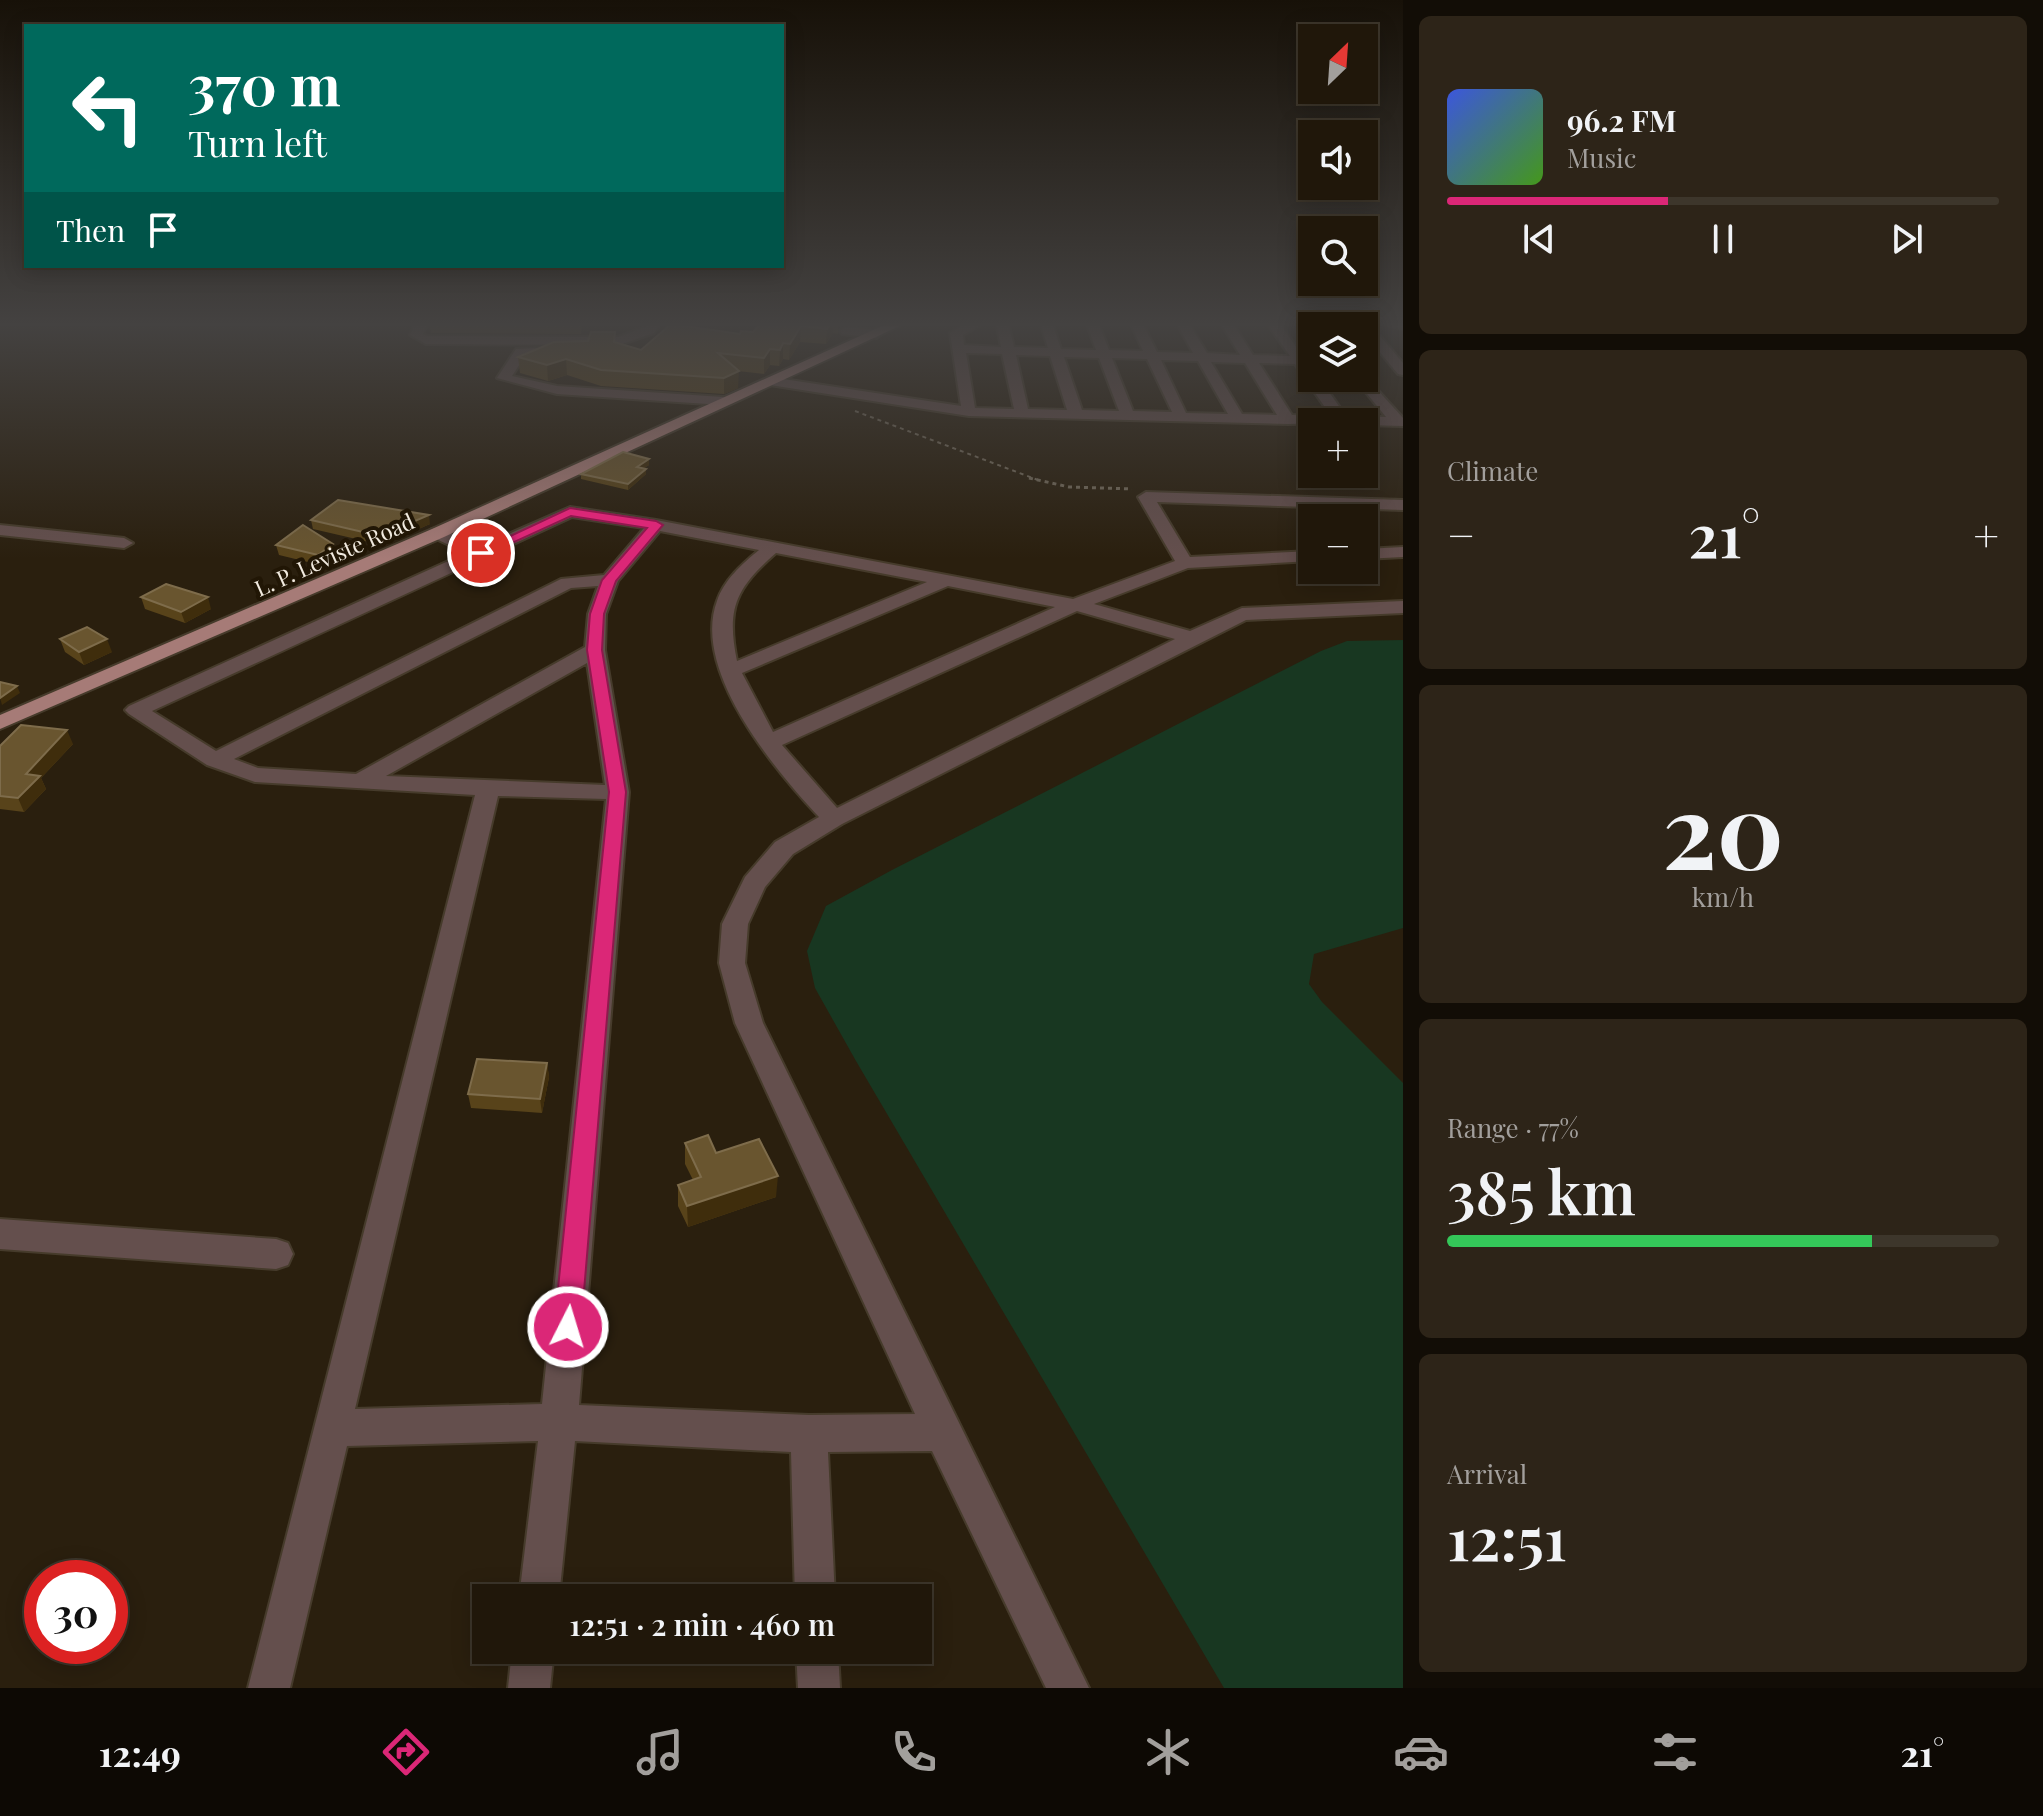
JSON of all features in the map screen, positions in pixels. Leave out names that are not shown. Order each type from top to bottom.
[{"type":"main road","name":"L. P. Leviste Road","points":[[0,723],[438,533],[723,401]]},
{"type":"street","points":[[897,401],[969,412],[1298,420]]},
{"type":"street","points":[[967,401],[969,412]]},
{"type":"street","points":[[1019,401],[1022,414]]},
{"type":"street","points":[[1071,401],[1076,415]]},
{"type":"street","points":[[1122,401],[1128,416]]},
{"type":"street","points":[[1173,401],[1181,417]]},
{"type":"street","points":[[1227,401],[1238,419]]},
{"type":"street","points":[[1276,401],[1288,420]]},
{"type":"street","points":[[1381,401],[1400,422]]},
{"type":"street","points":[[1378,422],[1400,422]]},
{"type":"street","points":[[1185,563],[1146,497],[1403,505]]},
{"type":"street","points":[[618,792],[488,789],[255,775],[215,760],[136,710],[570,512],[656,525],[1075,605],[1192,638]]},
{"type":"street","points":[[541,1584],[559,1422],[618,792],[595,650],[597,614],[609,580],[656,525]]},
{"type":"street","points":[[0,530],[124,543]]},
{"type":"street","points":[[438,533],[481,553]]},
{"type":"street","points":[[773,547],[744,571],[724,606],[722,641],[745,705],[767,743],[796,780],[834,819]]},
{"type":"street","points":[[1378,553],[1403,552]]},
{"type":"street","points":[[767,743],[1075,605],[1185,563],[1298,557]]},
{"type":"street","points":[[215,760],[567,583],[609,580]]},
{"type":"street","points":[[732,670],[945,581]]},
{"type":"street","points":[[1068,1688],[942,1432],[749,1023],[732,963],[735,924],[754,883],[784,848],[834,819],[1242,614],[1403,607]]},
{"type":"street","points":[[360,781],[595,650]]},
{"type":"street","points":[[269,1688],[488,789]]},
{"type":"street","points":[[0,1234],[276,1254]]},
{"type":"street","points":[[334,1428],[559,1422],[809,1434],[942,1432]]},
{"type":"street","points":[[809,1434],[814,1584]]},
{"type":"street","points":[[529,1688],[532,1664]]},
{"type":"street","points":[[818,1664],[819,1688]]},
{"type":"path","points":[[856,411],[1028,478],[1069,487],[1132,489]]},
{"type":"green space","points":[[1403,640],[1403,928],[1314,954],[1309,984],[1322,1002],[1403,1083],[1403,1688],[1224,1688],[856,1061],[815,988],[807,951],[826,906],[892,870],[1321,651],[1347,641]]},
{"type":"building","points":[[623,452],[649,459],[637,467],[646,469],[628,484],[581,474]]},
{"type":"building","points":[[338,500],[429,515],[380,536],[311,520]]},
{"type":"building","points":[[303,525],[333,544],[318,555],[276,545]]},
{"type":"building","points":[[166,584],[208,597],[181,612],[141,597]]},
{"type":"building","points":[[87,627],[107,639],[79,652],[60,639]]},
{"type":"building","points":[[0,682],[17,686],[0,698]]},
{"type":"building","points":[[21,725],[67,730],[26,774],[40,776],[18,798],[0,796],[0,746]]},
{"type":"building","points":[[477,1059],[547,1063],[540,1099],[468,1094]]},
{"type":"building","points":[[708,1135],[716,1153],[759,1139],[778,1176],[687,1206],[678,1185],[701,1177],[685,1143]]},
{"type":"route","points":[[481,553],[570,512],[656,525],[609,580],[597,614],[595,650],[618,792],[568,1327]]}]
